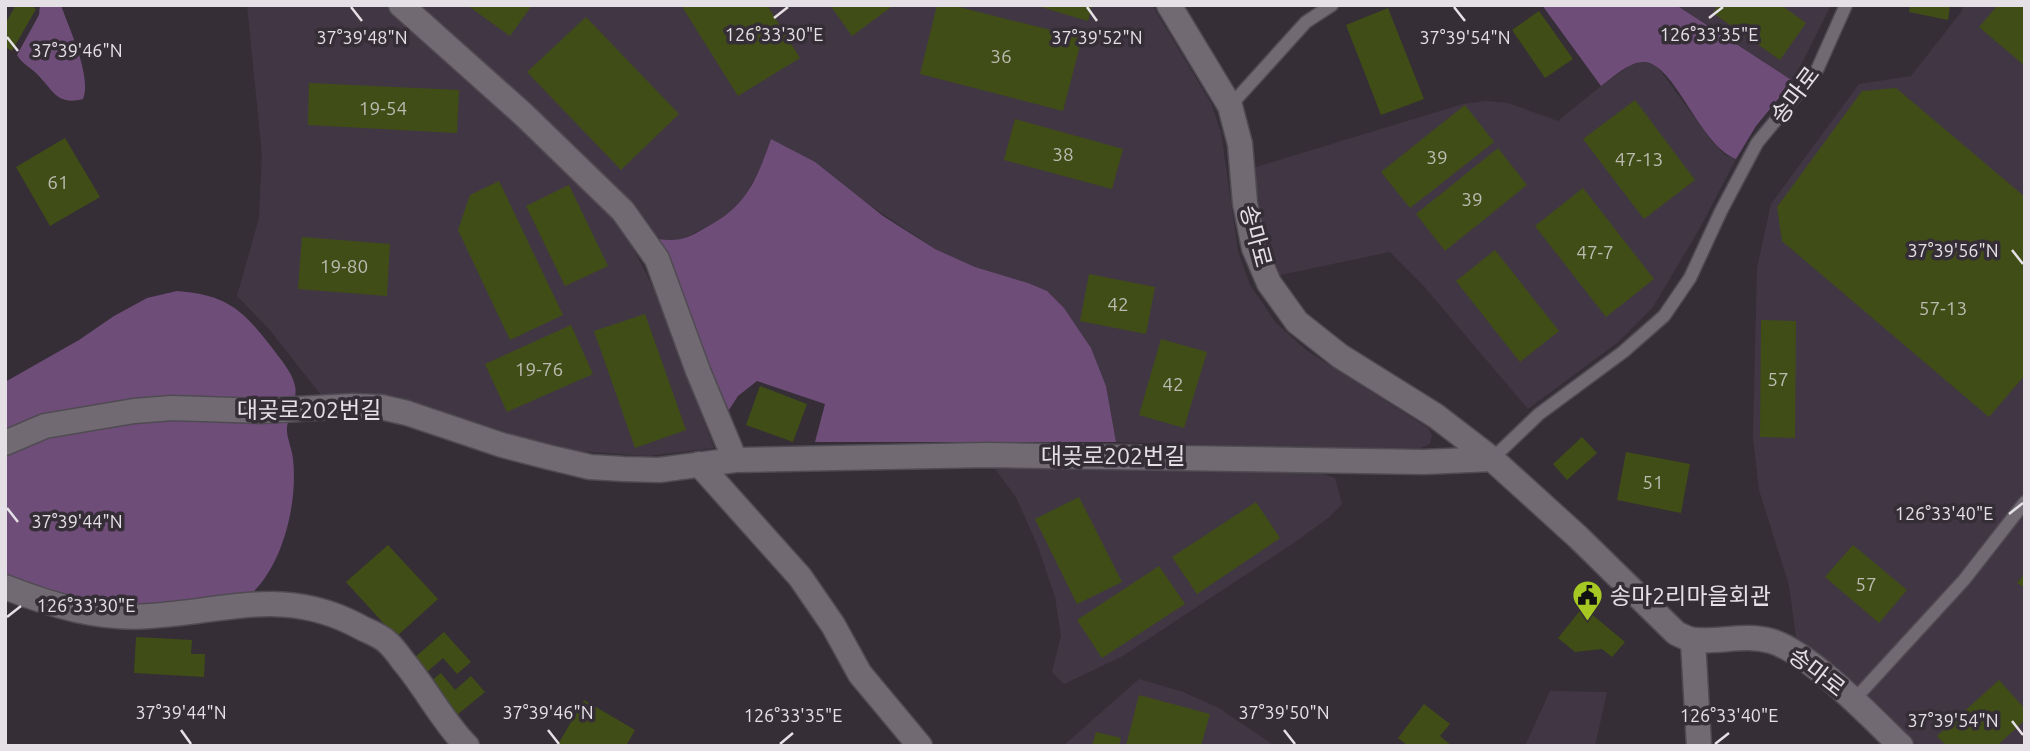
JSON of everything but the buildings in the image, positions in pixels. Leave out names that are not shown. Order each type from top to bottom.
[{"type":"street","points":[[401,5],[524,115],[623,211],[657,258],[735,460]]},
{"type":"street","name":"송마로","points":[[1169,5],[1230,106],[1240,144],[1245,203],[1254,248],[1269,283],[1297,322],[1340,355],[1436,416],[1492,459],[1578,537],[1660,621],[1676,633],[1693,640],[1754,638],[1788,648],[1807,661],[1901,746]]},
{"type":"street","name":"대곶로202번길","points":[[5,443],[45,426],[134,411],[172,408],[261,411],[352,406],[381,407],[408,413],[502,446],[590,467],[659,470],[735,460],[987,455],[1424,462],[1492,459]]},
{"type":"street","points":[[699,464],[800,577],[833,625],[860,674],[920,746]]},
{"type":"street","points":[[5,587],[44,602],[97,615],[149,617],[271,603],[300,605],[339,615],[386,641],[415,676],[455,734],[467,746]]},
{"type":"street","points":[[1693,640],[1699,746]]},
{"type":"lane","points":[[1230,106],[1306,22],[1332,5]]},
{"type":"lane","name":"송마로","points":[[1492,459],[1539,414],[1623,352],[1664,316],[1690,278],[1757,143],[1817,70],[1846,5]]},
{"type":"lane","points":[[1853,701],[1964,580],[2025,502]]},
{"type":"shaded area","points":[[40,5],[61,5],[82,65],[85,89],[83,99],[67,100],[56,95],[17,55],[39,15]]},
{"type":"shaded area","points":[[247,5],[391,5],[438,47],[608,212],[630,242],[657,295],[714,448],[648,456],[579,451],[512,434],[413,401],[372,393],[321,395],[269,329],[237,296],[259,218],[262,154]]},
{"type":"shaded area","points":[[421,5],[1152,5],[1211,103],[1221,132],[1238,251],[1250,285],[1276,323],[1306,350],[1428,428],[1432,435],[1430,444],[1421,448],[1330,449],[1116,442],[1106,386],[1091,348],[1064,308],[1028,283],[975,267],[935,249],[771,139],[760,169],[746,195],[727,217],[676,242],[659,239],[641,215],[476,54]]},
{"type":"shaded area","points":[[1542,5],[1676,5],[1793,81],[1756,126],[1736,159],[1710,138],[1677,89],[1655,66],[1644,62],[1633,64],[1601,86]]},
{"type":"shaded area","points":[[1676,5],[1831,5],[1793,81]]},
{"type":"shaded area","points":[[1963,5],[2025,5],[2025,746],[1918,746],[1883,709],[1796,637],[1789,585],[1759,490],[1753,438],[1757,268],[1771,204],[1859,84],[1911,76],[1962,11]]},
{"type":"shaded area","points":[[1642,61],[1657,66],[1711,140],[1725,155],[1736,159],[1701,226],[1653,307],[1618,342],[1528,409],[1422,284],[1390,252],[1280,275],[1263,226],[1253,168],[1463,104],[1486,101],[1508,103],[1558,121],[1629,66]]},
{"type":"shaded area","points":[[771,139],[815,162],[883,216],[935,249],[975,267],[1047,291],[1064,308],[1091,348],[1106,386],[1116,442],[815,442],[825,404],[757,381],[738,396],[729,410],[711,376],[659,239],[688,237],[731,211],[755,180]]},
{"type":"shaded area","points":[[177,291],[209,296],[233,307],[253,324],[286,366],[294,381],[296,390],[287,431],[293,459],[293,495],[286,533],[270,569],[248,597],[177,607],[92,606],[5,579],[5,382],[147,298]]},
{"type":"shaded area","points":[[1174,468],[1317,472],[1335,478],[1342,504],[1295,542],[1121,657],[1064,684],[1052,672],[1061,636],[1055,597],[1037,544],[1016,497],[995,469]]},
{"type":"shaded area","points":[[1139,679],[1183,692],[1219,708],[1275,746],[1063,746]]},
{"type":"shaded area","points":[[1550,691],[1607,692],[1595,746],[1525,746]]},
{"type":"place","name":"송마2리마을회관","points":[[1587,623]]}]
